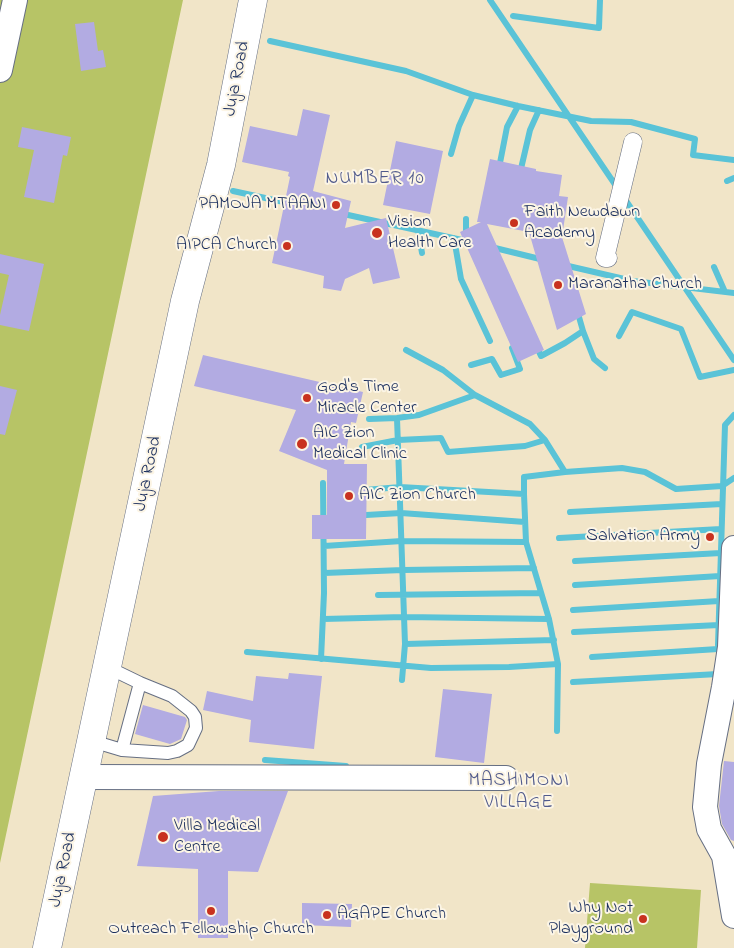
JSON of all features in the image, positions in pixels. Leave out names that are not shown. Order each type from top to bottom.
[{"type":"main road","name":"Juja Road","points":[[47,948],[185,302],[221,165],[252,0]]},
{"type":"street","points":[[0,70],[15,0]]},
{"type":"street","points":[[608,258],[605,258],[633,142]]},
{"type":"street","points":[[734,548],[730,647],[709,764],[705,807],[709,829],[724,856],[734,916]]},
{"type":"street","points":[[84,777],[506,778]]},
{"type":"lane","points":[[92,741],[122,750],[168,753],[188,745],[196,728],[195,717],[183,704],[172,696],[107,667]]},
{"type":"lane","points":[[122,750],[140,683]]},
{"type":"green space","points":[[0,0],[183,0],[0,863]]},
{"type":"green space","name":"Why Not Playground","points":[[590,883],[701,890],[697,948],[585,948]]},
{"type":"building","points":[[94,22],[98,51],[103,50],[106,67],[81,71],[75,24]]},
{"type":"building","points":[[303,109],[330,115],[313,191],[351,201],[345,228],[386,218],[400,278],[373,284],[369,268],[345,279],[341,291],[323,288],[324,276],[272,263],[290,177],[288,176],[289,172],[242,162],[250,126],[297,136]]},
{"type":"building","points":[[22,127],[71,137],[67,156],[63,155],[54,203],[24,197],[34,150],[18,147]]},
{"type":"building","points":[[396,141],[443,151],[430,214],[383,205]]},
{"type":"building","points":[[490,159],[536,169],[536,171],[562,175],[559,196],[568,197],[562,237],[586,314],[557,330],[529,232],[487,224],[544,350],[518,362],[460,232],[481,222],[477,222]]},
{"type":"building","points":[[0,254],[44,264],[29,331],[0,325],[0,315],[9,275],[0,273]]},
{"type":"building","points":[[203,355],[363,392],[356,423],[351,422],[344,464],[367,464],[366,539],[312,539],[312,515],[327,515],[327,470],[279,451],[296,410],[194,386]]},
{"type":"building","points":[[0,386],[17,390],[5,435],[0,434]]},
{"type":"building","points":[[289,673],[322,676],[314,749],[249,742],[251,720],[203,710],[207,691],[253,701],[256,676],[288,679]]},
{"type":"building","points":[[443,689],[492,694],[484,763],[435,757]]},
{"type":"building","points":[[143,705],[185,717],[187,720],[181,739],[170,744],[135,734]]},
{"type":"building","points":[[724,761],[734,762],[734,841],[731,840],[722,824],[719,806]]},
{"type":"building","points":[[219,791],[288,791],[258,872],[228,871],[228,938],[198,938],[198,869],[137,866],[153,796]]},
{"type":"building","points":[[302,903],[352,904],[351,927],[302,925]]},
{"type":"waterway","points":[[490,0],[734,360]]},
{"type":"waterway","points":[[513,16],[599,28],[600,0]]},
{"type":"waterway","points":[[270,41],[406,71],[473,95],[518,106],[591,121],[631,122],[695,139],[693,155],[734,160]]},
{"type":"waterway","points":[[451,154],[459,126],[473,95]]},
{"type":"waterway","points":[[499,168],[507,127],[518,106]]},
{"type":"waterway","points":[[520,173],[530,130],[539,110]]},
{"type":"waterway","points":[[727,181],[734,178]]},
{"type":"waterway","points":[[233,191],[293,204]]},
{"type":"waterway","points":[[339,213],[471,242]]},
{"type":"waterway","points":[[466,219],[466,237]]},
{"type":"waterway","points":[[416,229],[418,229],[422,253]]},
{"type":"waterway","points":[[454,238],[461,279],[490,341]]},
{"type":"waterway","points":[[491,247],[544,260]]},
{"type":"waterway","points":[[564,265],[633,281],[734,293]]},
{"type":"waterway","points":[[714,267],[725,292]]},
{"type":"waterway","points":[[577,310],[594,359],[605,368]]},
{"type":"waterway","points":[[619,336],[632,312],[681,329],[700,377],[734,370]]},
{"type":"waterway","points":[[536,345],[541,356],[583,331]]},
{"type":"waterway","points":[[471,365],[492,359],[501,375],[520,369],[512,348]]},
{"type":"waterway","points":[[406,350],[443,370],[475,395],[530,424],[545,440],[565,472],[622,468],[645,472],[676,489],[722,486],[734,478]]},
{"type":"waterway","points":[[369,419],[419,415],[475,395]]},
{"type":"waterway","points":[[718,645],[725,425],[734,415]]},
{"type":"waterway","points":[[397,418],[405,644],[402,680]]},
{"type":"waterway","points":[[362,447],[398,440],[441,438],[448,452],[525,446],[545,440]]},
{"type":"waterway","points":[[557,731],[558,664],[549,619],[526,542],[524,477],[565,472]]},
{"type":"waterway","points":[[321,659],[324,593],[323,483]]},
{"type":"waterway","points":[[365,490],[400,487],[524,494]]},
{"type":"waterway","points":[[570,512],[722,504]]},
{"type":"waterway","points":[[366,515],[401,513],[525,522]]},
{"type":"waterway","points":[[559,538],[721,529]]},
{"type":"waterway","points":[[324,546],[402,541],[526,542]]},
{"type":"waterway","points":[[575,561],[721,553]]},
{"type":"waterway","points":[[324,573],[534,568]]},
{"type":"waterway","points":[[575,585],[720,576]]},
{"type":"waterway","points":[[378,595],[541,593]]},
{"type":"waterway","points":[[573,610],[719,601]]},
{"type":"waterway","points":[[323,619],[404,617],[549,619]]},
{"type":"waterway","points":[[574,632],[719,625]]},
{"type":"waterway","points":[[405,644],[554,640]]},
{"type":"waterway","points":[[592,657],[718,649]]},
{"type":"waterway","points":[[247,652],[431,668],[558,664]]},
{"type":"waterway","points":[[573,682],[718,674]]},
{"type":"waterway","points":[[265,760],[346,766]]},
{"type":"place","name":"PAMOJA MTAANI","points":[[336,205]]},
{"type":"place","name":"Faith Newdawn Academy","points":[[514,223]]},
{"type":"place","name":"Vision Health Care","points":[[377,233]]},
{"type":"place","name":"AIPCA Church","points":[[287,246]]},
{"type":"place","name":"Maranatha Church","points":[[558,285]]},
{"type":"place","name":"God's Time Miracle Center","points":[[307,398]]},
{"type":"place","name":"AIC Zion Medical Clinic","points":[[302,444]]},
{"type":"place","name":"AIC Zion Church","points":[[349,496]]},
{"type":"place","name":"Salvation Army","points":[[710,537]]},
{"type":"place","name":"Villa Medical Centre","points":[[163,837]]},
{"type":"place","name":"Outreach Fellowship Church","points":[[211,911]]},
{"type":"place","name":"AGAPE Church","points":[[327,915]]},
{"type":"place","name":"Why Not Playground","points":[[643,919]]},
{"type":"district","name":"NUMBER 10","points":[[375,180]]},
{"type":"district","name":"MASHIMONI VILLAGE","points":[[519,793]]}]
